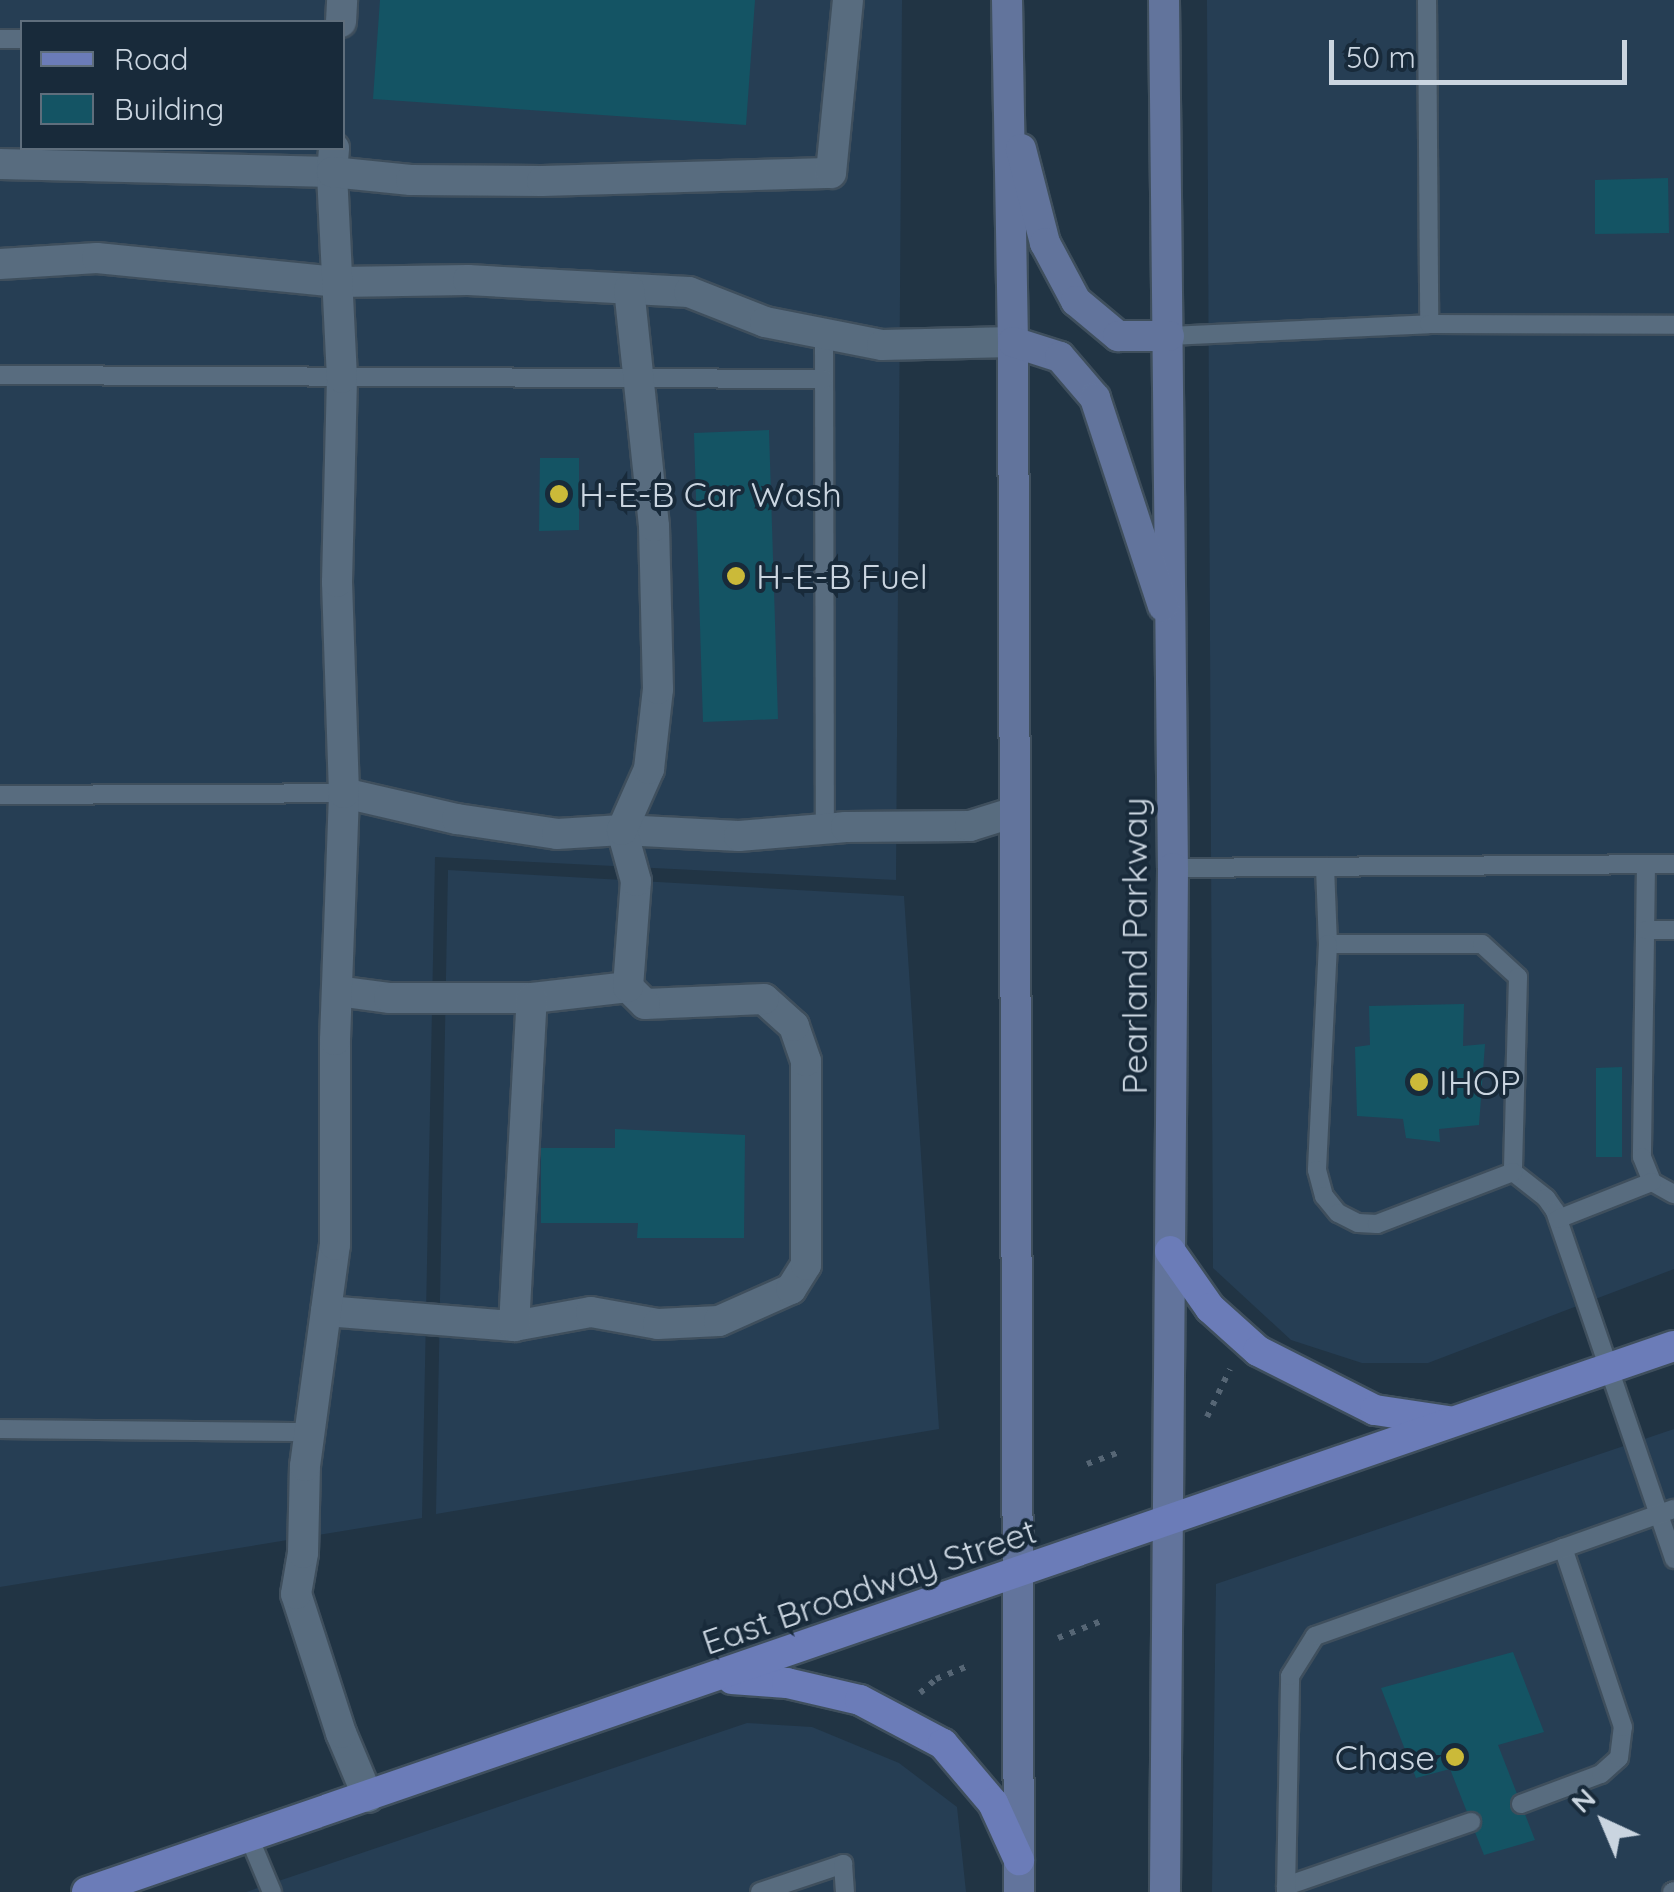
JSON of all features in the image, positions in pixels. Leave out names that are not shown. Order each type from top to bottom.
[{"type":"main road","points":[[1007,0],[1013,342],[1019,1892]]},
{"type":"main road","name":"Pearland Parkway","points":[[1164,0],[1173,868],[1165,1892]]},
{"type":"main road","points":[[1009,97],[1045,243],[1076,301],[1118,336],[1168,336]]},
{"type":"main road","points":[[1013,342],[1060,357],[1096,398],[1172,634]]},
{"type":"main road","points":[[1170,1251],[1210,1308],[1258,1351],[1320,1387],[1374,1410],[1456,1422]]},
{"type":"main road","name":"East Broadway Street","points":[[88,1892],[720,1678],[1674,1346]]},
{"type":"main road","points":[[720,1678],[787,1683],[860,1700],[906,1721],[943,1744],[971,1773],[993,1803],[1018,1860]]},
{"type":"street","points":[[0,164],[333,160],[411,180],[831,174],[848,0]]},
{"type":"street","points":[[333,160],[342,378],[337,582],[344,793],[337,991],[335,1245],[309,1432],[296,1594],[340,1733],[368,1797]]},
{"type":"street","points":[[0,264],[97,258],[339,282],[468,280],[690,292],[765,322],[882,345],[1013,342]]},
{"type":"street","points":[[326,1311],[514,1326],[590,1312],[658,1324],[719,1320],[791,1289],[806,1265],[806,1061],[794,1026],[764,999],[644,1004],[628,986],[636,880],[622,830],[650,769],[658,689],[654,526],[629,289]]},
{"type":"street","points":[[344,793],[457,819],[556,834],[622,830],[739,836],[824,828],[970,826],[1015,812]]},
{"type":"street","points":[[337,991],[389,998],[532,998],[628,986]]},
{"type":"street","points":[[514,1326],[532,998]]},
{"type":"lane","points":[[1427,0],[1430,324]]},
{"type":"lane","points":[[1168,336],[1430,324],[1674,325]]},
{"type":"lane","points":[[824,334],[824,828]]},
{"type":"lane","points":[[0,376],[824,378]]},
{"type":"lane","points":[[0,795],[344,793]]},
{"type":"lane","points":[[1646,864],[1644,1167],[1652,1182],[1674,1194]]},
{"type":"lane","points":[[1173,868],[1674,864]]},
{"type":"lane","points":[[1325,867],[1328,944],[1317,1170],[1324,1196],[1338,1213],[1358,1223],[1378,1224],[1513,1172]]},
{"type":"lane","points":[[1646,930],[1674,930]]},
{"type":"lane","points":[[1328,944],[1482,944],[1518,976],[1513,1172]]},
{"type":"lane","points":[[1513,1172],[1546,1198],[1558,1219],[1606,1370],[1666,1512],[1674,1559]]},
{"type":"lane","points":[[1558,1219],[1652,1182]]},
{"type":"lane","points":[[0,1429],[309,1432]]},
{"type":"lane","points":[[1471,1822],[1286,1889],[1290,1676],[1308,1644],[1315,1636],[1666,1512]]},
{"type":"lane","points":[[1521,1804],[1601,1774],[1620,1758],[1623,1727],[1563,1548]]},
{"type":"lane","points":[[249,1837],[272,1892]]},
{"type":"lane","points":[[765,1891],[842,1864],[846,1892]]},
{"type":"path","points":[[1206,1418],[1233,1363]]},
{"type":"path","points":[[1087,1464],[1120,1452]]},
{"type":"path","points":[[1058,1638],[1104,1620]]},
{"type":"path","points":[[914,1697],[936,1679],[970,1666]]},
{"type":"shaded area","points":[[0,0],[902,0],[896,880],[435,857],[422,1518],[0,1587]]},
{"type":"shaded area","points":[[1207,0],[1674,0],[1674,1269],[1428,1363],[1362,1363],[1291,1340],[1213,1268]]},
{"type":"shaded area","points":[[448,870],[904,896],[939,1429],[436,1514]]},
{"type":"shaded area","points":[[1674,1429],[1674,1892],[1212,1892],[1216,1584]]},
{"type":"shaded area","points":[[747,1723],[812,1727],[899,1763],[957,1807],[966,1892],[246,1892]]},
{"type":"building","points":[[380,0],[755,0],[746,125],[373,99]]},
{"type":"building","points":[[1668,178],[1669,233],[1595,234],[1595,180]]},
{"type":"building","name":"H-E-B Fuel","points":[[769,430],[778,719],[703,722],[694,433]]},
{"type":"building","name":"H-E-B Car Wash","points":[[540,458],[579,458],[579,530],[539,531]]},
{"type":"building","name":"IHOP","points":[[1464,1004],[1463,1046],[1485,1044],[1479,1125],[1439,1129],[1440,1142],[1406,1138],[1403,1119],[1357,1116],[1355,1047],[1370,1045],[1369,1006]]},
{"type":"building","points":[[1622,1067],[1622,1157],[1596,1157],[1596,1068]]},
{"type":"building","points":[[615,1129],[745,1135],[744,1238],[637,1238],[638,1223],[541,1223],[541,1148],[615,1148]]},
{"type":"building","name":"Chase","points":[[1513,1652],[1544,1732],[1498,1745],[1535,1840],[1484,1855],[1450,1769],[1416,1778],[1381,1688]]},
{"type":"place","name":"H-E-B Car Wash","points":[[559,494]]},
{"type":"place","name":"H-E-B Fuel","points":[[736,576]]},
{"type":"place","name":"IHOP","points":[[1419,1082]]},
{"type":"place","name":"Chase","points":[[1455,1757]]}]
